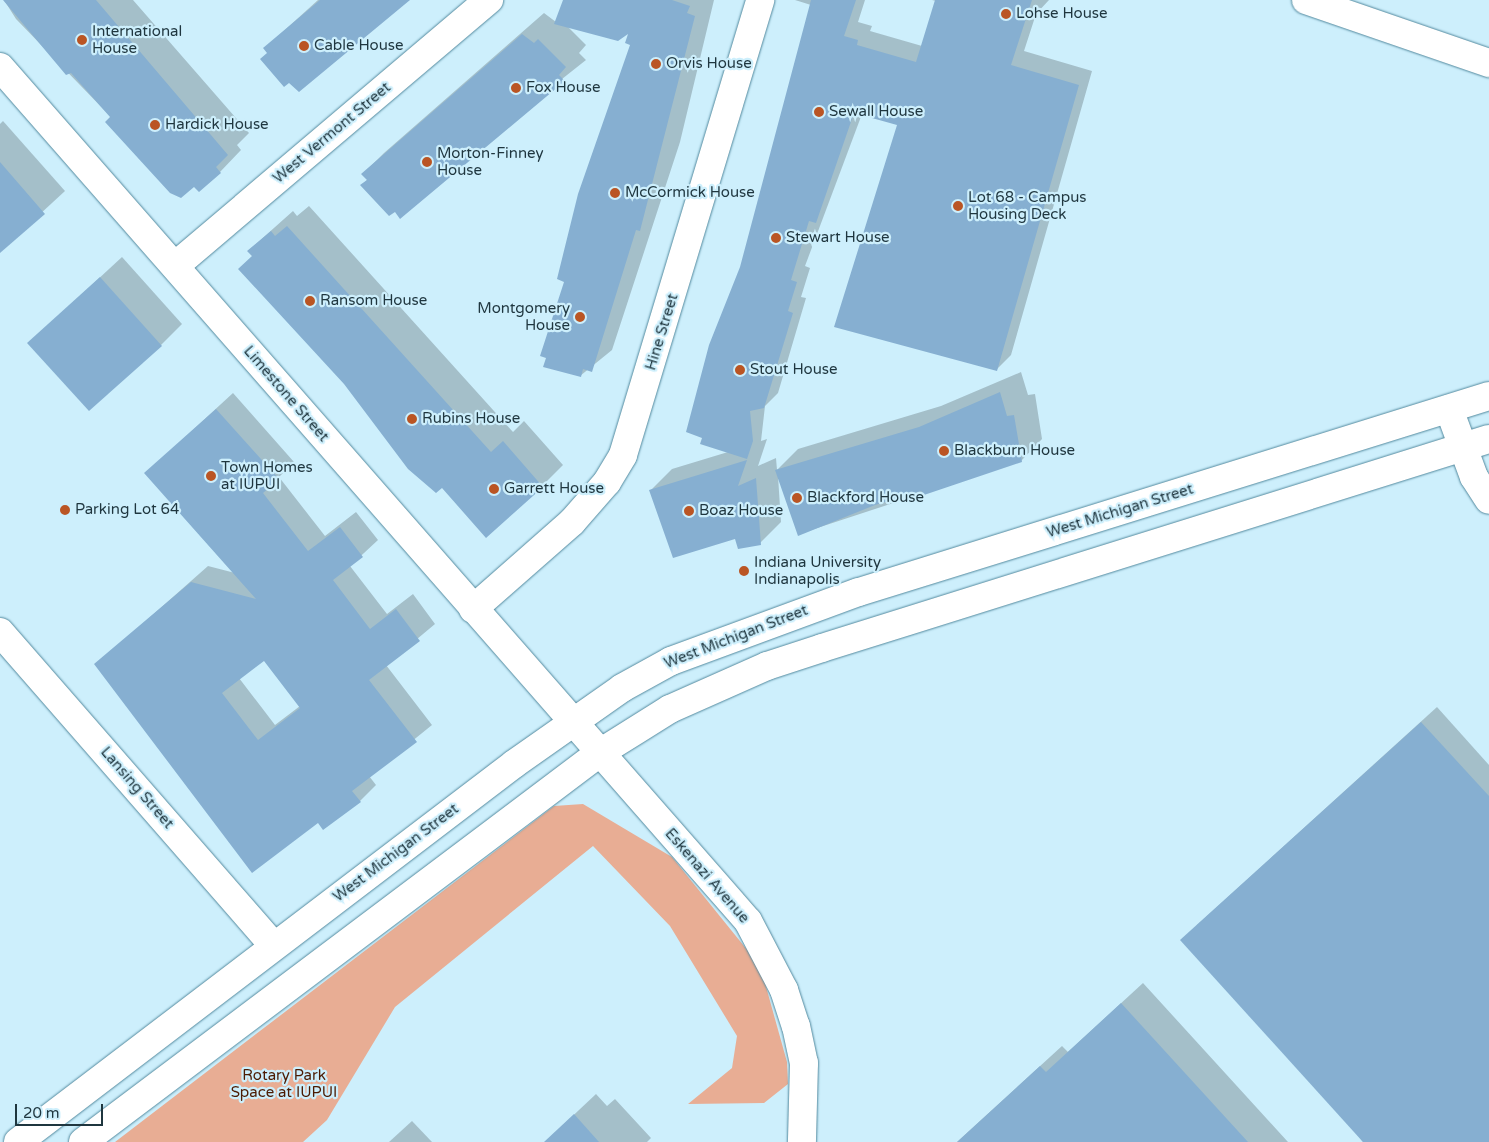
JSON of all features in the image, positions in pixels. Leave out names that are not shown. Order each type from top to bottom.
[{"type":"main road","name":"West Vermont Street","points":[[175,266],[490,0]]},
{"type":"main road","name":"Hine Street","points":[[473,609],[572,522],[607,482],[623,455],[760,0]]},
{"type":"main road","points":[[1306,0],[1489,63]]},
{"type":"main road","name":"Limestone Street","points":[[0,67],[571,723]]},
{"type":"main road","name":"West Michigan Street","points":[[18,1142],[273,945],[571,723],[671,661],[756,626],[1489,396]]},
{"type":"main road","points":[[1448,409],[1462,447],[1489,500]]},
{"type":"main road","points":[[83,1142],[598,754],[670,709],[766,666],[1489,439]]},
{"type":"main road","name":"Lansing Street","points":[[0,632],[273,945]]},
{"type":"main road","name":"Eskenazi Avenue","points":[[571,723],[748,921],[768,954],[790,1008],[804,1063],[802,1142]]},
{"type":"green space","name":"Rotary Park Space at IUPUI","points":[[583,804],[672,857],[748,951],[765,983],[787,1062],[788,1084],[764,1103],[688,1104],[732,1068],[737,1036],[670,926],[593,846],[395,1007],[327,1120],[303,1142],[115,1142],[554,806]]},
{"type":"building","points":[[3,0],[96,0],[228,155],[216,167],[221,173],[199,192],[194,187],[181,198],[170,193],[105,122],[110,117],[71,73],[66,75]]},
{"type":"building","name":"Cable House","points":[[320,0],[410,0],[299,92],[289,83],[284,87],[260,59],[267,53],[263,48]]},
{"type":"building","points":[[563,0],[672,0],[690,6],[687,13],[695,16],[640,231],[636,230],[592,372],[583,369],[581,377],[543,367],[546,358],[540,356],[564,282],[557,279],[578,194],[630,45],[625,43],[628,34],[618,41],[554,24]]},
{"type":"building","points":[[811,0],[856,0],[844,36],[858,40],[857,45],[916,62],[935,0],[1032,0],[1011,65],[1079,85],[997,371],[834,327],[897,125],[854,113],[816,223],[809,221],[791,280],[797,282],[788,311],[793,313],[764,408],[750,411],[753,441],[747,459],[700,444],[702,438],[686,432],[709,345],[740,267]]},
{"type":"building","points":[[522,34],[534,43],[538,39],[566,67],[559,75],[565,81],[400,219],[395,212],[389,216],[360,185],[367,180],[361,174]]},
{"type":"building","points":[[0,162],[45,214],[0,253]]},
{"type":"building","points":[[287,226],[491,452],[503,441],[543,487],[486,538],[442,488],[436,493],[408,469],[344,384],[238,269],[252,256],[247,251],[271,231],[275,236]]},
{"type":"building","points":[[100,277],[162,346],[89,411],[27,343]]},
{"type":"building","points":[[1000,392],[1007,416],[1014,415],[1022,462],[921,496],[922,491],[875,505],[798,536],[775,470],[919,427]]},
{"type":"building","points":[[216,409],[279,479],[263,493],[308,551],[340,527],[363,557],[333,580],[370,629],[396,609],[420,641],[369,680],[417,742],[352,791],[361,802],[323,830],[318,823],[252,873],[94,664],[191,582],[256,599],[144,473]],"holes":[[[264,661],[300,708],[258,740],[222,693]]]},
{"type":"building","name":"Boaz House","points":[[747,460],[738,486],[756,478],[761,545],[738,549],[735,539],[673,558],[649,490]]},
{"type":"building","points":[[1421,722],[1489,796],[1489,1142],[1363,1142],[1180,940]]},
{"type":"building","points":[[1121,1003],[1248,1142],[957,1142],[1040,1066],[1046,1072]]},
{"type":"building","points":[[574,1114],[599,1142],[544,1142]]},
{"type":"place","name":"Lohse House","points":[[1006,14]]},
{"type":"place","name":"International House","points":[[82,40]]},
{"type":"place","name":"Cable House","points":[[304,46]]},
{"type":"place","name":"Orvis House","points":[[656,64]]},
{"type":"place","name":"Fox House","points":[[516,88]]},
{"type":"place","name":"Sewall House","points":[[819,112]]},
{"type":"place","name":"Hardick House","points":[[155,125]]},
{"type":"place","name":"Morton-Finney House","points":[[427,162]]},
{"type":"place","name":"McCormick House","points":[[615,193]]},
{"type":"place","name":"Lot 68 - Campus Housing Deck","points":[[958,206]]},
{"type":"place","name":"Stewart House","points":[[776,238]]},
{"type":"place","name":"Ransom House","points":[[310,301]]},
{"type":"place","name":"Montgomery House","points":[[580,317]]},
{"type":"place","name":"Stout House","points":[[740,370]]},
{"type":"place","name":"Rubins House","points":[[412,419]]},
{"type":"place","name":"Blackburn House","points":[[944,451]]},
{"type":"place","name":"Town Homes at IUPUI","points":[[211,476]]},
{"type":"place","name":"Garrett House","points":[[494,489]]},
{"type":"place","name":"Blackford House","points":[[797,498]]},
{"type":"place","name":"Parking Lot 64","points":[[65,510]]},
{"type":"place","name":"Boaz House","points":[[689,511]]},
{"type":"place","name":"Indiana University Indianapolis","points":[[744,571]]}]
